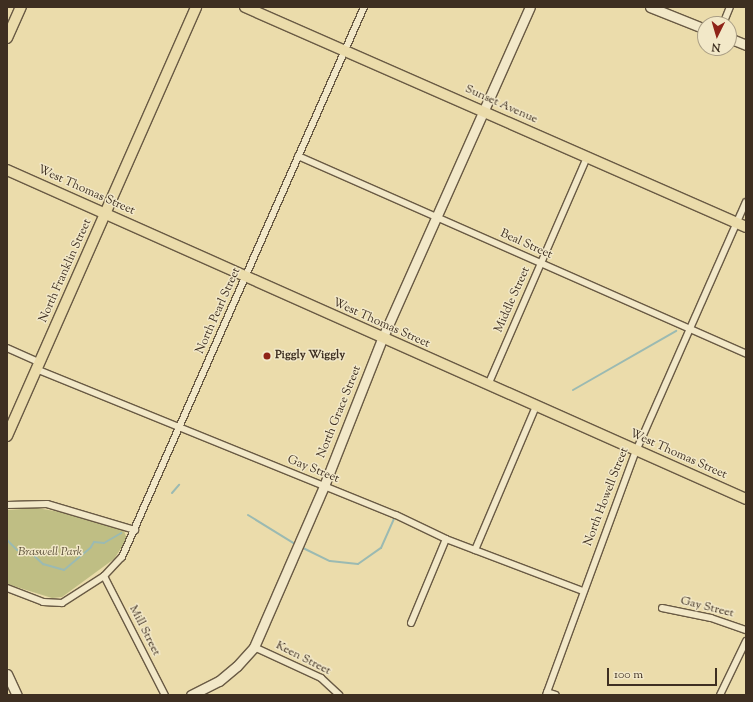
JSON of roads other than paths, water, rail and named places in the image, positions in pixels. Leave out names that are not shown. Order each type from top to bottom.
[{"type":"main road","points":[[7,38],[21,7]]},
{"type":"main road","name":"North Franklin Street","points":[[7,436],[196,7]]},
{"type":"main road","name":"Sunset Avenue","points":[[245,7],[742,225]]},
{"type":"main road","name":"North Grace Street","points":[[191,695],[219,681],[237,666],[254,647],[324,486],[382,339],[530,7]]},
{"type":"main road","points":[[650,7],[697,26]]},
{"type":"main road","name":"West Thomas Street","points":[[7,170],[382,339],[746,499]]},
{"type":"main road","points":[[7,674],[17,695]]},
{"type":"street","name":"North Pearl Street","points":[[8,589],[43,602],[62,604],[104,576],[122,557],[364,7]]},
{"type":"street","name":"Beal Street","points":[[298,156],[746,354]]},
{"type":"street","name":"Middle Street","points":[[488,385],[586,157]]},
{"type":"street","name":"North Howell Street","points":[[546,693],[636,450],[690,329],[742,225],[746,202]]},
{"type":"street","name":"Gay Street","points":[[7,348],[38,365],[179,428],[324,486],[446,539],[583,591]]},
{"type":"street","points":[[475,550],[536,406]]},
{"type":"street","points":[[7,505],[47,504],[135,530]]},
{"type":"street","points":[[411,623],[446,539]]},
{"type":"street","name":"Mill Street","points":[[104,576],[165,695]]},
{"type":"street","name":"Gay Street","points":[[662,608],[711,618],[746,630]]},
{"type":"street","points":[[720,695],[746,641]]},
{"type":"street","name":"Keen Street","points":[[254,647],[321,678],[339,695]]},
{"type":"street","points":[[546,693],[556,695]]},
{"type":"waterway","points":[[573,390],[676,331]]},
{"type":"waterway","points":[[172,493],[179,485]]},
{"type":"waterway","points":[[248,515],[295,544]]},
{"type":"waterway","points":[[301,547],[330,561],[358,564],[381,548],[395,517]]},
{"type":"waterway","points":[[7,540],[17,550],[30,552],[43,564],[64,570],[91,547],[94,542],[104,543],[121,533]]},
{"type":"place","name":"Piggly Wiggly","points":[[267,356]]},
{"type":"park label","name":"Braswell Park","points":[[50,553]]}]
